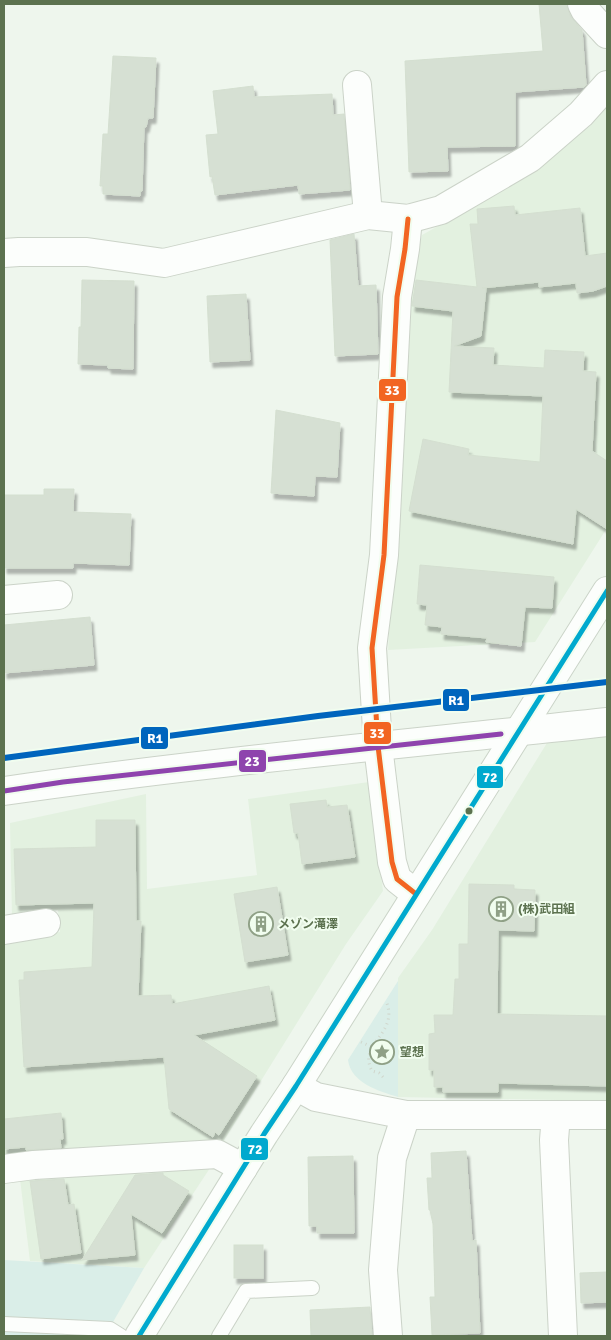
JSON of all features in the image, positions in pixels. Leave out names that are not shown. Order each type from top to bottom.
[{"type":"street","points":[[582,4],[585,10],[607,34]]},
{"type":"street","points":[[357,85],[368,215]]},
{"type":"street","points":[[4,253],[87,252],[164,263],[368,215],[408,218],[440,210],[530,158],[581,114],[607,85]]},
{"type":"street","points":[[408,218],[397,297],[384,555],[372,648],[378,746],[392,862],[397,879],[416,894]]},
{"type":"street","points":[[139,1336],[607,591]]},
{"type":"street","points":[[4,600],[58,595]]},
{"type":"street","points":[[4,791],[63,782],[607,722]]},
{"type":"street","points":[[4,930],[46,923]]},
{"type":"street","points":[[296,1086],[316,1097],[395,1112],[607,1115]]},
{"type":"street","points":[[388,1336],[383,1270],[395,1112]]},
{"type":"street","points":[[556,1115],[554,1140],[563,1336]]},
{"type":"street","points":[[4,1169],[34,1165],[217,1154],[243,1168]]},
{"type":"lane","points":[[219,1336],[246,1291],[312,1288]]},
{"type":"lane","points":[[4,1324],[110,1329],[121,1336]]},
{"type":"path","points":[[386,999],[389,1008],[388,1022],[383,1034],[372,1047],[368,1056],[372,1071],[379,1073],[383,1078],[395,1112]]},
{"type":"shaded area","points":[[607,105],[607,528],[535,642],[388,650],[408,314],[414,265],[422,235],[512,185],[590,126]]},
{"type":"shaded area","points":[[607,732],[607,1101],[398,1097],[398,978],[432,930],[550,738]]},
{"type":"shaded area","points":[[369,782],[383,891],[346,944],[223,1142],[38,1151],[4,1155],[4,941],[60,932],[58,910],[12,917],[10,823],[146,794],[147,889],[257,875],[248,799]]},
{"type":"shaded area","points":[[398,981],[398,1097],[375,1089],[360,1080],[354,1075],[348,1060]]},
{"type":"shaded area","points":[[212,1165],[144,1268],[30,1261],[20,1179]]},
{"type":"shaded area","points":[[4,1260],[144,1268],[105,1336],[4,1336]]},
{"type":"building","points":[[539,4],[566,4],[571,17],[582,30],[586,85],[584,87],[515,92],[515,146],[447,147],[448,171],[409,172],[405,61],[543,51]]},
{"type":"building","points":[[113,56],[156,58],[153,118],[148,118],[146,127],[144,127],[142,191],[140,191],[140,196],[103,194],[103,186],[100,186],[103,134],[108,134]]},
{"type":"building","points":[[253,86],[254,97],[332,94],[333,115],[344,114],[350,190],[299,194],[298,185],[215,195],[212,176],[210,177],[206,135],[218,134],[213,91]]},
{"type":"building","points":[[514,206],[515,215],[580,208],[585,256],[607,253],[607,286],[593,291],[577,293],[576,283],[539,287],[539,282],[482,288],[486,288],[481,336],[454,346],[494,348],[493,365],[544,368],[545,350],[584,352],[583,371],[596,372],[592,451],[607,461],[607,529],[576,509],[573,544],[409,511],[423,439],[469,449],[468,455],[540,462],[543,396],[449,392],[453,311],[412,306],[416,280],[477,287],[470,224],[478,224],[477,209]]},
{"type":"building","points":[[354,234],[358,286],[376,285],[378,354],[335,356],[330,240]]},
{"type":"building","points":[[82,280],[134,281],[133,369],[108,368],[108,365],[78,364]]},
{"type":"building","points":[[246,294],[250,360],[210,362],[207,296]]},
{"type":"building","points":[[276,410],[340,423],[337,477],[315,476],[314,496],[271,493]]},
{"type":"building","points":[[44,489],[74,489],[73,512],[131,514],[129,565],[73,563],[73,568],[4,568],[4,495],[44,495]]},
{"type":"building","points":[[420,565],[554,577],[552,608],[525,607],[521,646],[486,642],[487,638],[441,634],[442,627],[425,625],[427,605],[417,604]]},
{"type":"building","points":[[90,617],[94,665],[4,673],[4,625]]},
{"type":"building","points":[[326,800],[327,807],[347,805],[355,857],[302,864],[298,833],[294,833],[290,804]]},
{"type":"building","points":[[96,820],[135,820],[136,921],[141,921],[138,996],[171,995],[172,1004],[269,986],[275,1020],[194,1035],[257,1076],[219,1135],[215,1132],[213,1137],[169,1109],[164,1057],[24,1067],[19,980],[24,980],[24,972],[92,967],[94,903],[16,905],[14,849],[96,847]]},
{"type":"building","points":[[469,884],[514,885],[514,889],[535,890],[534,931],[498,930],[497,1014],[607,1016],[607,1086],[498,1083],[498,1092],[443,1092],[443,1087],[434,1087],[434,1070],[429,1070],[429,1034],[435,1033],[434,1015],[453,1015],[455,979],[459,979],[459,944],[468,944]]},
{"type":"building","name":"メゾン滝澤","points":[[277,887],[288,955],[245,962],[234,894]]},
{"type":"building","points":[[61,1113],[63,1139],[60,1139],[61,1148],[26,1150],[26,1147],[4,1149],[4,1119]]},
{"type":"building","points":[[466,1151],[472,1241],[476,1240],[480,1333],[432,1335],[430,1297],[435,1297],[433,1224],[429,1210],[427,1178],[432,1178],[431,1153]]},
{"type":"building","points":[[353,1156],[354,1233],[317,1233],[317,1226],[309,1226],[308,1157]]},
{"type":"building","points":[[163,1173],[163,1175],[189,1191],[162,1233],[131,1214],[135,1255],[82,1260],[135,1175]]},
{"type":"building","points":[[64,1179],[68,1205],[74,1204],[81,1253],[41,1259],[30,1181]]},
{"type":"building","points":[[234,1245],[263,1245],[263,1278],[234,1278]]},
{"type":"building","points":[[607,1272],[607,1302],[581,1303],[580,1273]]},
{"type":"building","points":[[370,1307],[372,1336],[311,1336],[310,1310]]},
{"type":"transit line","name":"33","points":[[408,219],[397,297],[384,555],[372,648],[378,746],[392,862],[397,879],[416,894]]},
{"type":"transit line","name":"72","points":[[139,1336],[264,1134],[607,591]]},
{"type":"transit line","name":"R1","points":[[4,758],[318,716],[607,682]]},
{"type":"transit line","name":"23","points":[[4,791],[63,782],[501,734]]},
{"type":"place","name":"(株)武田組","points":[[501,909]]},
{"type":"place","name":"メゾン滝澤","points":[[261,924]]},
{"type":"place","name":"望想","points":[[382,1052]]}]
